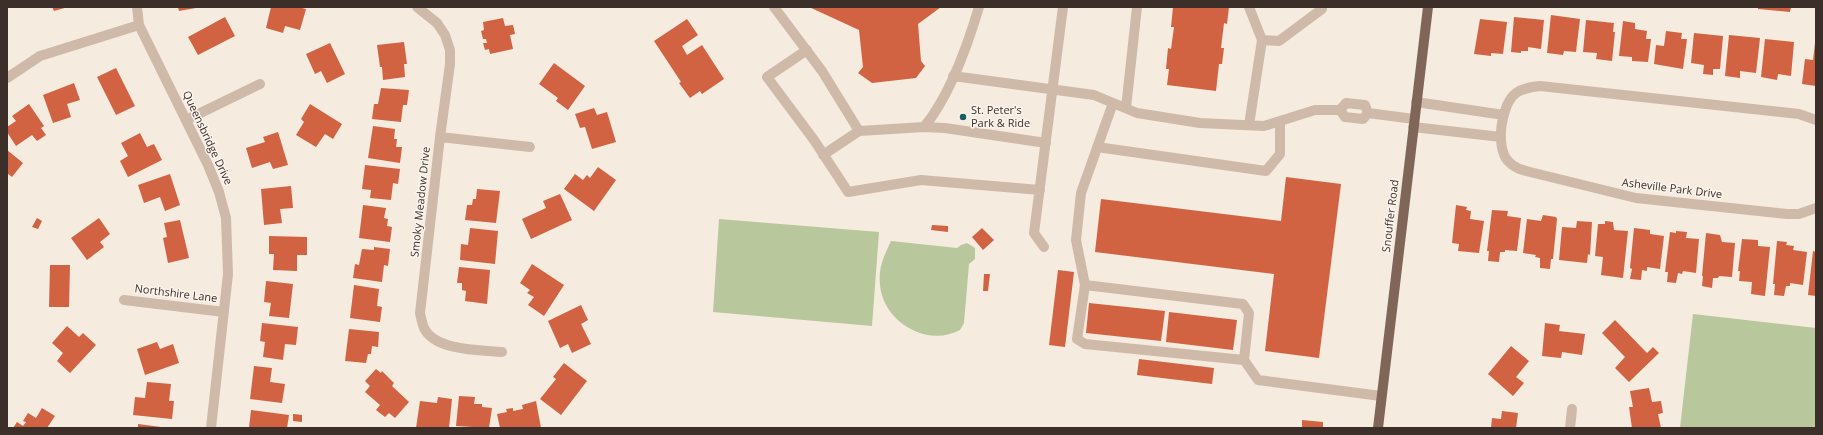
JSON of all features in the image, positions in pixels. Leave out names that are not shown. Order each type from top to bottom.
[{"type":"main road","name":"Snouffer Road","points":[[1378,428],[1428,7]]},
{"type":"street","name":"Queensbridge Drive","points":[[137,7],[140,25],[219,192],[226,218],[228,274],[210,428]]},
{"type":"street","name":"Smoky Meadow Drive","points":[[417,7],[437,23],[445,35],[450,50],[450,64],[420,313],[425,329],[436,341],[452,346],[502,352]]},
{"type":"street","points":[[774,7],[822,71],[859,131]]},
{"type":"street","points":[[924,127],[936,113],[970,36],[979,7]]},
{"type":"street","points":[[1044,247],[1034,233],[1063,7]]},
{"type":"street","points":[[1126,108],[1138,7]]},
{"type":"street","points":[[1249,7],[1262,40],[1249,126]]},
{"type":"street","points":[[1262,40],[1279,41],[1322,9],[1322,7]]},
{"type":"street","points":[[7,78],[40,56],[140,25]]},
{"type":"street","points":[[807,50],[767,77],[848,192],[921,180],[1040,190]]},
{"type":"street","points":[[952,76],[1053,88],[1094,95],[1137,112],[1200,123],[1264,126],[1315,110],[1340,110],[1346,103],[1365,105],[1368,113],[1414,123],[1501,137]]},
{"type":"street","points":[[186,120],[260,84]]},
{"type":"street","name":"Asheville Park Drive","points":[[1816,120],[1799,114],[1540,86],[1523,89],[1516,93],[1506,106],[1501,137],[1503,154],[1507,161],[1514,167],[1636,198],[1787,214],[1799,214],[1816,208]]},
{"type":"street","points":[[1416,102],[1504,115]]},
{"type":"street","points":[[1113,103],[1081,193],[1076,240],[1085,285],[1077,339],[1085,344],[1244,360]]},
{"type":"street","points":[[1098,147],[1266,171],[1280,154],[1280,121]]},
{"type":"street","points":[[823,155],[859,131],[924,127],[945,128],[1046,143]]},
{"type":"street","points":[[440,137],[530,147]]},
{"type":"street","points":[[1085,285],[1243,304],[1249,313],[1244,360],[1258,380],[1381,396]]},
{"type":"street","name":"Northshire Lane","points":[[124,300],[224,312]]},
{"type":"street","points":[[1570,428],[1572,409]]},
{"type":"green space","points":[[719,219],[879,232],[872,326],[713,312]]},
{"type":"green space","points":[[891,241],[957,248],[967,243],[975,248],[975,259],[969,264],[964,323],[960,330],[947,335],[934,336],[921,333],[908,328],[889,310],[883,298],[880,285],[880,273],[882,262]]},
{"type":"green space","points":[[1693,314],[1816,328],[1816,428],[1680,428]]},
{"type":"building","points":[[52,7],[68,7],[54,11]]},
{"type":"building","points":[[178,7],[196,7],[196,8],[179,11]]},
{"type":"building","points":[[271,7],[298,7],[306,9],[300,30],[285,26],[283,33],[266,28]]},
{"type":"building","points":[[809,7],[941,7],[918,24],[921,61],[925,66],[916,78],[872,83],[858,73],[863,67],[859,30]]},
{"type":"building","points":[[1173,7],[1229,7],[1227,24],[1224,23],[1221,48],[1224,48],[1222,64],[1219,64],[1216,91],[1167,85],[1169,69],[1166,69],[1168,48],[1171,49],[1174,27],[1171,27]]},
{"type":"building","points":[[1758,7],[1791,7],[1790,12],[1758,9]]},
{"type":"building","points":[[1551,15],[1580,19],[1576,52],[1564,51],[1563,55],[1547,53]]},
{"type":"building","points":[[225,17],[235,36],[198,55],[188,37]]},
{"type":"building","points":[[1514,17],[1544,20],[1541,49],[1528,47],[1528,51],[1521,51],[1521,53],[1511,52]]},
{"type":"building","points":[[503,18],[505,26],[513,25],[515,34],[510,35],[513,49],[490,54],[489,49],[485,50],[483,43],[487,43],[486,39],[483,39],[481,31],[484,30],[483,22]]},
{"type":"building","points":[[687,19],[698,35],[682,46],[687,55],[702,45],[724,79],[702,94],[700,91],[690,98],[679,83],[681,82],[654,41]]},
{"type":"building","points":[[1480,19],[1507,22],[1503,54],[1491,53],[1491,56],[1474,54]]},
{"type":"building","points":[[1586,20],[1614,23],[1613,32],[1615,32],[1612,61],[1596,59],[1597,53],[1583,52]]},
{"type":"building","points":[[1623,21],[1635,23],[1635,29],[1647,31],[1646,39],[1651,39],[1648,62],[1632,61],[1632,57],[1619,56]]},
{"type":"building","points":[[1666,31],[1682,33],[1681,39],[1687,39],[1683,69],[1654,64],[1656,45],[1664,46]]},
{"type":"building","points":[[1694,33],[1723,36],[1720,69],[1713,69],[1713,75],[1703,74],[1704,65],[1691,63]]},
{"type":"building","points":[[1729,35],[1760,38],[1756,73],[1740,71],[1740,78],[1725,76]]},
{"type":"building","points":[[1765,39],[1794,42],[1791,76],[1778,74],[1777,80],[1761,77]]},
{"type":"building","points":[[404,42],[407,64],[404,64],[405,77],[383,80],[382,67],[380,67],[377,45]]},
{"type":"building","points":[[330,43],[345,74],[327,83],[321,71],[315,74],[306,54]]},
{"type":"building","points":[[1815,43],[1816,86],[1802,84],[1805,59],[1813,60]]},
{"type":"building","points":[[554,63],[585,86],[568,110],[556,101],[558,98],[539,84]]},
{"type":"building","points":[[116,68],[135,106],[116,115],[97,77]]},
{"type":"building","points":[[74,83],[80,100],[67,104],[71,117],[53,123],[43,95]]},
{"type":"building","points":[[381,88],[409,90],[407,105],[403,105],[401,122],[372,119],[374,104],[378,104]]},
{"type":"building","points":[[29,104],[44,126],[41,128],[46,135],[37,141],[32,135],[16,146],[7,132],[7,127],[16,121],[12,116]]},
{"type":"building","points":[[310,104],[342,124],[333,139],[325,134],[316,147],[296,135],[304,122],[301,119]]},
{"type":"building","points":[[594,108],[597,115],[607,112],[616,142],[592,149],[585,127],[580,128],[575,114]]},
{"type":"building","points":[[373,126],[395,129],[394,139],[397,139],[396,147],[402,147],[400,163],[368,158]]},
{"type":"building","points":[[278,132],[288,165],[273,169],[270,162],[252,168],[246,148],[265,142],[263,137]]},
{"type":"building","points":[[140,133],[147,147],[154,144],[162,160],[128,177],[120,161],[128,156],[121,143]]},
{"type":"building","points":[[7,150],[23,163],[12,177],[7,173]]},
{"type":"building","points":[[365,165],[400,169],[398,184],[393,183],[391,200],[370,198],[371,190],[362,189]]},
{"type":"building","points":[[598,167],[616,180],[594,211],[564,189],[575,174],[583,180],[587,175],[590,178]]},
{"type":"building","points":[[170,174],[180,205],[165,211],[160,197],[144,203],[138,185]]},
{"type":"building","points":[[1286,177],[1341,184],[1319,358],[1265,351],[1274,274],[1095,252],[1101,199],[1281,221]]},
{"type":"building","points":[[291,186],[293,208],[280,209],[282,223],[264,225],[261,189]]},
{"type":"building","points":[[477,189],[500,191],[496,223],[465,220],[467,205],[472,205],[473,199],[476,199]]},
{"type":"building","points":[[560,194],[572,220],[531,239],[522,219],[546,208],[543,201]]},
{"type":"building","points":[[363,205],[386,208],[384,218],[388,219],[387,226],[392,227],[390,242],[359,238]]},
{"type":"building","points":[[1456,205],[1467,207],[1466,210],[1471,211],[1470,219],[1484,221],[1479,253],[1458,251],[1459,244],[1452,243]]},
{"type":"building","points":[[1492,210],[1508,211],[1507,216],[1521,218],[1517,251],[1505,250],[1505,252],[1500,252],[1499,262],[1488,261],[1489,251],[1487,251]]},
{"type":"building","points":[[1543,215],[1556,217],[1557,219],[1553,259],[1551,259],[1550,269],[1540,268],[1540,258],[1535,257],[1536,255],[1523,253],[1527,219],[1541,221]]},
{"type":"building","points":[[37,218],[42,221],[38,229],[32,227]]},
{"type":"building","points":[[99,218],[110,234],[100,242],[104,247],[87,260],[71,238]]},
{"type":"building","points":[[180,220],[189,258],[168,263],[163,238],[167,237],[164,223]]},
{"type":"building","points":[[1577,221],[1592,222],[1590,255],[1588,254],[1587,263],[1559,260],[1562,227],[1576,228]]},
{"type":"building","points":[[1605,221],[1613,222],[1614,230],[1628,231],[1623,278],[1601,275],[1603,257],[1595,256],[1598,224],[1605,224]]},
{"type":"building","points":[[932,225],[948,226],[948,232],[931,230]]},
{"type":"building","points":[[470,228],[498,231],[495,264],[460,260],[461,244],[468,245]]},
{"type":"building","points":[[982,228],[994,240],[983,250],[972,237]]},
{"type":"building","points":[[1634,228],[1650,230],[1650,234],[1664,236],[1660,269],[1647,267],[1647,271],[1642,270],[1641,280],[1630,279],[1632,269],[1630,268]]},
{"type":"building","points":[[1676,231],[1687,232],[1686,238],[1699,239],[1696,273],[1683,271],[1682,274],[1678,273],[1676,283],[1667,282],[1668,272],[1665,272],[1670,232],[1676,233]]},
{"type":"building","points":[[1706,233],[1720,235],[1722,242],[1735,243],[1732,277],[1719,276],[1718,278],[1713,278],[1712,288],[1702,286]]},
{"type":"building","points":[[269,236],[307,237],[307,255],[297,255],[297,271],[273,270],[274,254],[269,254]]},
{"type":"building","points":[[1742,239],[1758,240],[1758,246],[1770,247],[1765,296],[1751,294],[1752,282],[1739,281],[1740,271],[1738,271]]},
{"type":"building","points":[[1777,241],[1787,242],[1786,245],[1794,246],[1793,250],[1807,252],[1803,285],[1790,283],[1790,286],[1786,286],[1784,296],[1774,295],[1775,284],[1773,284]]},
{"type":"building","points":[[374,247],[390,249],[388,266],[384,265],[382,282],[353,278],[355,264],[359,265],[362,249],[374,250]]},
{"type":"building","points":[[1813,251],[1816,252],[1816,296],[1808,295]]},
{"type":"building","points":[[532,264],[564,285],[544,316],[528,305],[534,297],[527,293],[530,290],[520,283]]},
{"type":"building","points":[[50,265],[70,265],[69,307],[49,307]]},
{"type":"building","points":[[459,267],[490,270],[487,304],[465,301],[466,291],[462,290],[462,283],[457,283]]},
{"type":"building","points":[[1058,270],[1074,272],[1065,347],[1049,345]]},
{"type":"building","points":[[984,274],[990,274],[988,291],[983,291]]},
{"type":"building","points":[[266,281],[293,284],[289,318],[269,316],[271,303],[264,302]]},
{"type":"building","points":[[354,285],[379,289],[377,306],[382,307],[380,322],[350,318]]},
{"type":"building","points":[[1089,303],[1165,311],[1161,341],[1086,333]]},
{"type":"building","points":[[581,305],[588,320],[581,324],[591,344],[572,353],[568,344],[560,348],[548,321]]},
{"type":"building","points":[[1169,312],[1237,320],[1233,350],[1166,342]]},
{"type":"building","points":[[1615,320],[1647,353],[1653,347],[1659,353],[1629,382],[1615,368],[1625,357],[1602,333]]},
{"type":"building","points":[[262,323],[298,327],[296,345],[285,344],[283,360],[263,357],[265,342],[260,341]]},
{"type":"building","points":[[1545,323],[1560,325],[1559,331],[1585,334],[1582,355],[1562,352],[1561,358],[1542,356]]},
{"type":"building","points":[[67,326],[79,337],[83,333],[96,345],[70,373],[57,361],[63,353],[52,343]]},
{"type":"building","points":[[349,329],[379,332],[378,347],[372,346],[371,354],[368,354],[366,363],[345,361]]},
{"type":"building","points":[[157,342],[160,349],[173,344],[179,363],[145,375],[137,349]]},
{"type":"building","points":[[1511,346],[1529,361],[1516,377],[1524,383],[1513,396],[1488,374]]},
{"type":"building","points":[[1139,359],[1214,368],[1212,384],[1137,375]]},
{"type":"building","points":[[564,363],[587,381],[561,415],[540,399],[556,379],[553,377]]},
{"type":"building","points":[[254,366],[272,368],[270,382],[285,384],[282,403],[250,399]]},
{"type":"building","points":[[376,369],[381,373],[382,371],[394,383],[392,386],[409,402],[395,418],[389,413],[385,417],[376,410],[380,405],[365,392],[370,386],[365,381]]},
{"type":"building","points":[[147,382],[171,384],[169,401],[174,401],[172,419],[133,415],[135,397],[145,398]]},
{"type":"building","points":[[1649,388],[1652,402],[1661,401],[1663,413],[1658,414],[1661,428],[1632,428],[1629,407],[1633,407],[1630,391]]},
{"type":"building","points":[[459,396],[475,397],[474,404],[482,404],[482,407],[492,408],[489,428],[456,426]]},
{"type":"building","points":[[438,397],[452,399],[449,428],[416,428],[420,401],[437,403]]},
{"type":"building","points":[[536,401],[541,428],[500,428],[497,414],[507,412],[506,409],[513,408],[513,411],[523,409],[522,405]]},
{"type":"building","points":[[42,408],[55,416],[47,428],[13,428],[17,422],[23,426],[26,422],[23,421],[28,413],[36,418]]},
{"type":"building","points":[[251,410],[289,415],[287,428],[249,428]]},
{"type":"building","points":[[1502,411],[1518,413],[1516,428],[1491,428],[1492,418],[1501,419]]},
{"type":"building","points":[[293,414],[302,415],[302,422],[293,421]]},
{"type":"building","points":[[1302,420],[1323,422],[1323,428],[1302,428]]},
{"type":"building","points":[[138,424],[161,427],[161,428],[138,428]]},
{"type":"place","name":"St. Peter's Park & Ride","points":[[963,117]]}]
